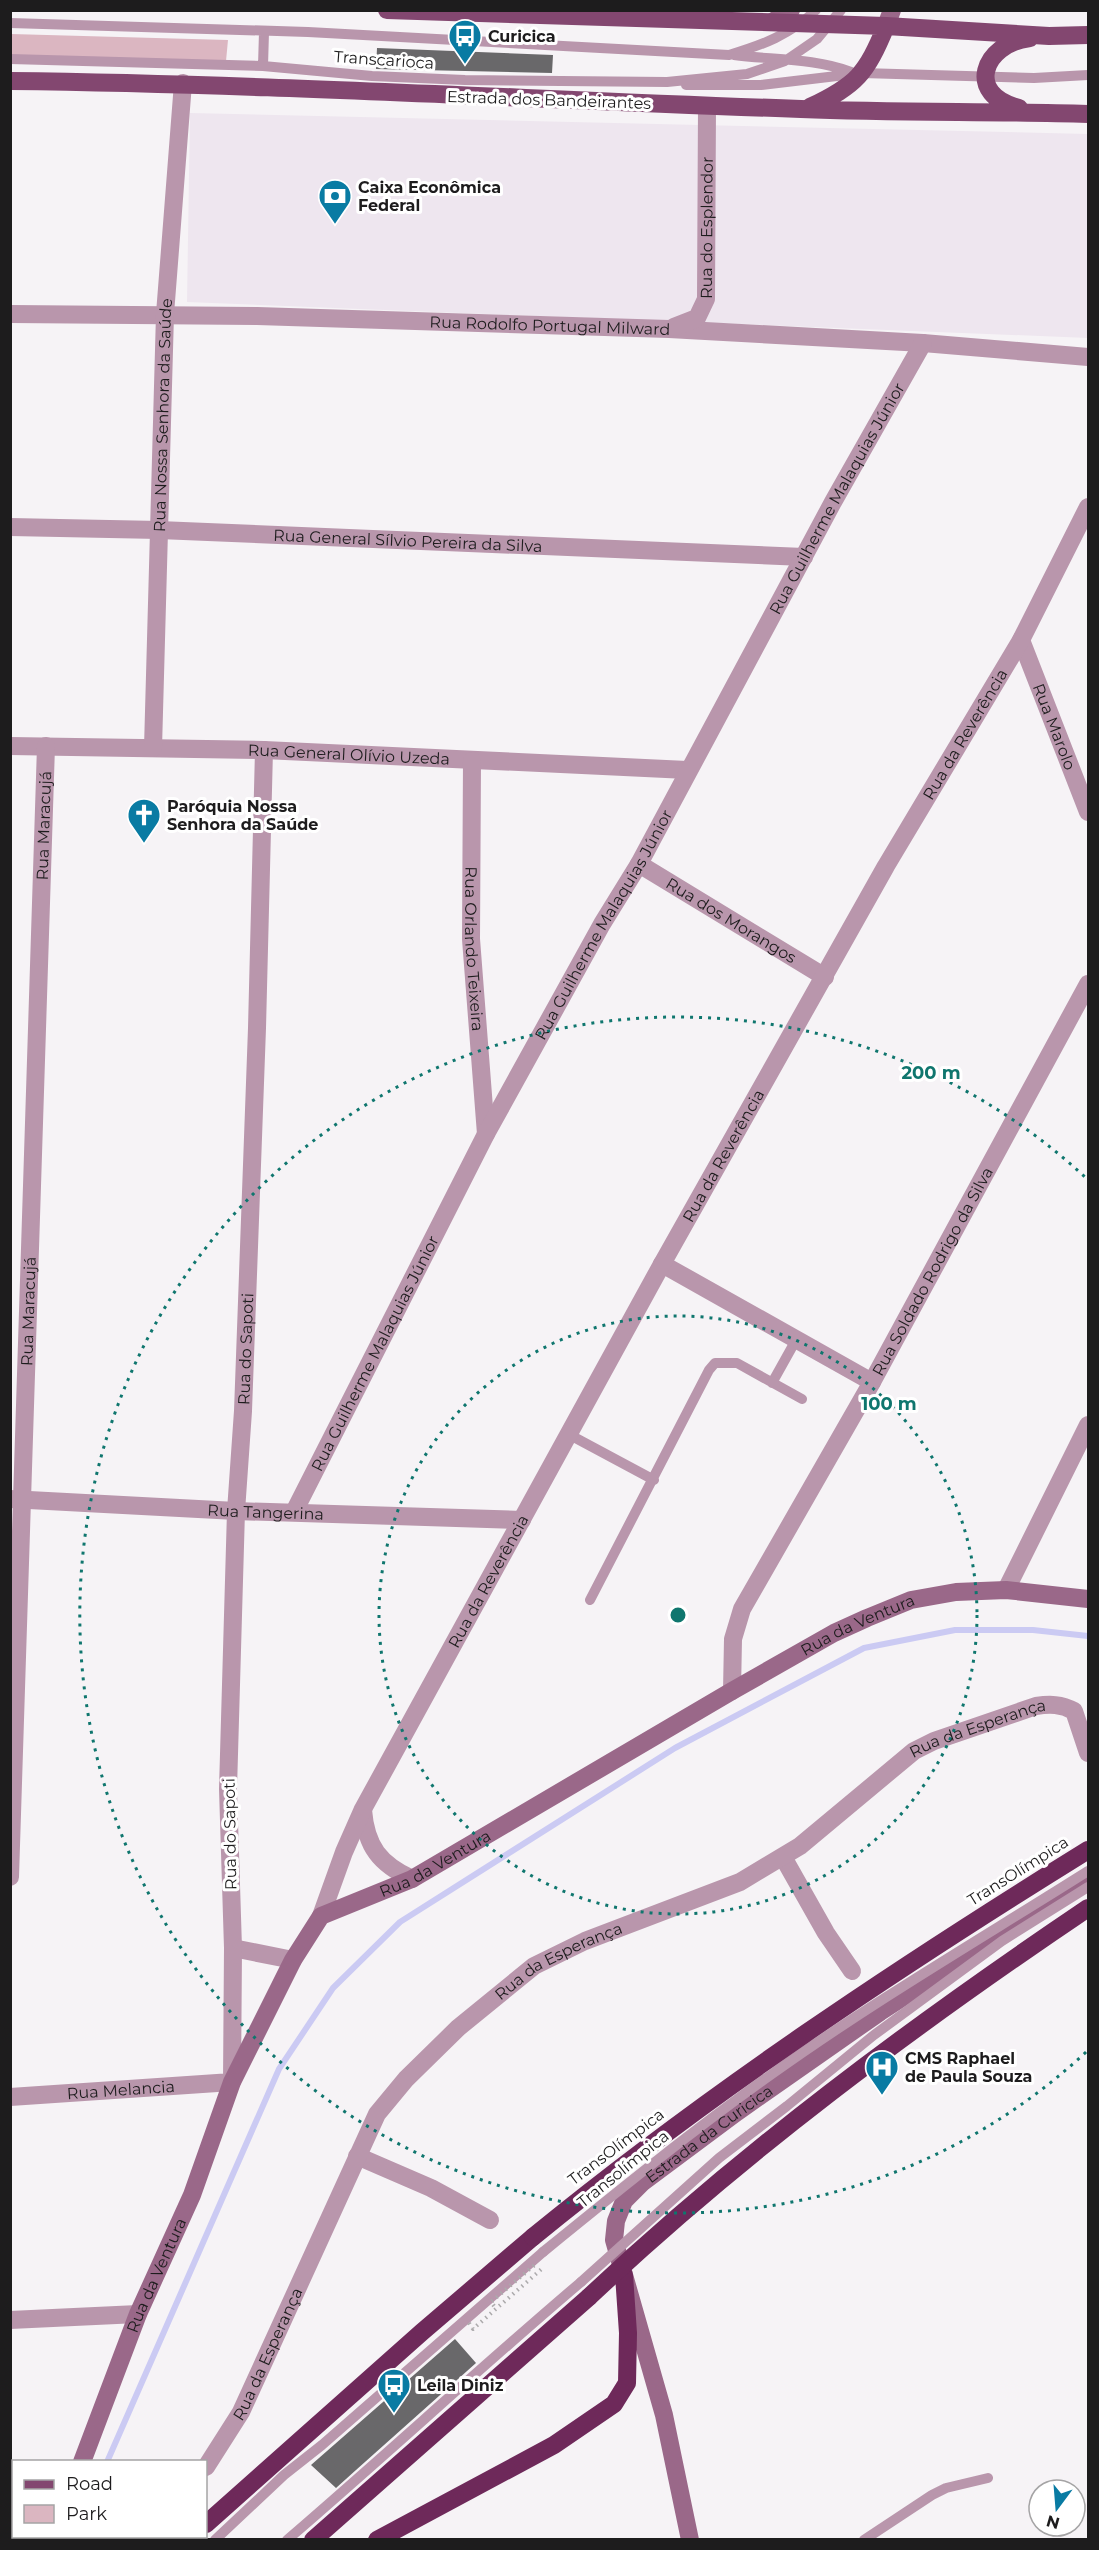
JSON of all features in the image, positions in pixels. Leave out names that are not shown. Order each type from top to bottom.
[{"type":"highway","name":"TransOlímpica","points":[[207,2523],[422,2332],[540,2249],[608,2176],[850,2001],[1089,1850]]},
{"type":"highway","points":[[314,2540],[585,2290],[639,2250],[873,2059],[1089,1908]]},
{"type":"highway","points":[[376,2540],[554,2445],[614,2404],[627,2383],[628,2373],[624,2275]]},
{"type":"main road","points":[[387,10],[772,22],[797,17],[889,18],[1050,36]]},
{"type":"main road","points":[[806,110],[854,84],[889,18]]},
{"type":"main road","points":[[1036,112],[1011,106],[993,96],[986,86],[987,63],[994,54],[1019,39],[1089,35]]},
{"type":"main road","name":"Estrada dos Bandeirantes","points":[[10,81],[183,83],[305,91],[806,110],[1089,114]]},
{"type":"street","name":"Rua Nossa Senhora da Saúde","points":[[153,748],[165,314],[183,83]]},
{"type":"street","name":"Rua do Esplendor","points":[[669,329],[697,318],[706,298],[707,106]]},
{"type":"street","name":"Rua Rodolfo Portugal Milward","points":[[10,314],[165,314],[669,329],[923,343],[1089,357]]},
{"type":"street","name":"Rua Guilherme Malaquias Júnior","points":[[294,1512],[486,1134],[639,864],[687,770],[923,343]]},
{"type":"street","name":"Rua da Reverência","points":[[321,1916],[344,1852],[363,1809],[662,1264],[886,867],[1021,640],[1089,507]]},
{"type":"street","name":"Rua General Sílvio Pereira da Silva","points":[[10,526],[159,530],[804,557]]},
{"type":"street","name":"Rua Marolo","points":[[1021,640],[1089,812]]},
{"type":"street","name":"Rua General Olívio Uzeda","points":[[10,746],[264,750],[687,770]]},
{"type":"street","name":"Rua Maracujá","points":[[10,1877],[17,1500],[46,746]]},
{"type":"street","name":"Rua do Sapoti","points":[[232,2082],[233,1948],[228,1789],[236,1511],[245,1351],[264,750]]},
{"type":"street","name":"Rua Orlando Teixeira","points":[[472,761],[471,939],[486,1134]]},
{"type":"street","name":"Rua dos Morangos","points":[[639,864],[825,976]]},
{"type":"street","name":"Rua Soldado Rodrigo da Silva","points":[[732,1691],[733,1639],[742,1609],[872,1382],[1089,984]]},
{"type":"street","points":[[662,1264],[872,1382]]},
{"type":"street","points":[[1006,1590],[1089,1425]]},
{"type":"street","name":"Rua Tangerina","points":[[17,1500],[236,1511],[522,1520]]},
{"type":"street","name":"Rua da Ventura","points":[[82,2460],[138,2314],[192,2194],[232,2082],[292,1960],[321,1916],[412,1879],[732,1691],[834,1634],[911,1600],[956,1592],[1006,1590],[1089,1599]]},
{"type":"street","name":"Rua da Esperança","points":[[207,2466],[241,2412],[377,2114],[406,2079],[458,2028],[534,1966],[585,1941],[740,1882],[783,1857],[823,1829],[890,1769],[914,1752],[934,1742],[1036,1706],[1050,1704],[1064,1706],[1074,1711],[1089,1753]]},
{"type":"street","points":[[363,1809],[364,1827],[370,1845],[388,1866],[412,1879]]},
{"type":"street","points":[[783,1857],[826,1933],[852,1971]]},
{"type":"street","name":"Estrada da Curicica","points":[[690,2540],[664,2415],[614,2240],[616,2221],[624,2201],[643,2181],[880,2012],[1089,1878]]},
{"type":"street","points":[[233,1948],[292,1960]]},
{"type":"street","name":"Rua Melancia","points":[[10,2097],[232,2082]]},
{"type":"street","points":[[357,2156],[414,2180],[490,2220]]},
{"type":"street","points":[[10,2320],[138,2314]]},
{"type":"lane","name":"Transcarioca","points":[[10,23],[557,44],[729,55],[779,38],[797,17],[816,10]]},
{"type":"lane","name":"Transcarioca","points":[[10,59],[263,66],[430,79],[571,83],[667,82],[747,74],[785,61],[804,50],[836,17]]},
{"type":"lane","points":[[263,66],[264,32]]},
{"type":"lane","points":[[729,55],[836,66],[858,74]]},
{"type":"lane","points":[[667,82],[699,86],[761,85],[858,74],[1034,78],[1089,75]]},
{"type":"lane","points":[[772,1383],[796,1340]]},
{"type":"lane","points":[[590,1600],[709,1370],[715,1363],[737,1363],[802,1399]]},
{"type":"lane","points":[[570,1435],[654,1480]]},
{"type":"lane","name":"Transolímpica","points":[[215,2540],[284,2475],[339,2430],[540,2249],[773,2074],[888,1996],[1089,1871]]},
{"type":"lane","points":[[287,2540],[482,2366],[585,2290],[719,2158],[874,2035],[1002,1941],[1089,1887]]},
{"type":"lane","points":[[864,2540],[932,2495],[946,2488],[988,2478]]},
{"type":"path","points":[[494,2306],[491,2302],[540,2249]]},
{"type":"path","points":[[470,2323],[473,2329],[549,2263]]},
{"type":"shaded area","points":[[190,113],[1088,134],[1088,338],[187,302]]},
{"type":"green space","points":[[11,34],[228,40],[226,61],[11,55]]},
{"type":"building","name":"Curicica","points":[[377,48],[553,55],[552,73],[376,69]]},
{"type":"building","name":"Leila Diniz","points":[[455,2339],[476,2363],[336,2488],[311,2465]]},
{"type":"waterway","points":[[108,2460],[279,2069],[333,1988],[400,1922],[675,1748],[864,1648],[955,1630],[1033,1630],[1088,1636]]},
{"type":"place","name":"Curicica","points":[[465,65]]},
{"type":"place","name":"Caixa Econômica Federal","points":[[335,225]]},
{"type":"place","name":"Paróquia Nossa Senhora da Saúde","points":[[144,844]]},
{"type":"place","name":"CMS Raphael de Paula Souza","points":[[882,2096]]},
{"type":"place","name":"Leila Diniz","points":[[394,2414]]}]
